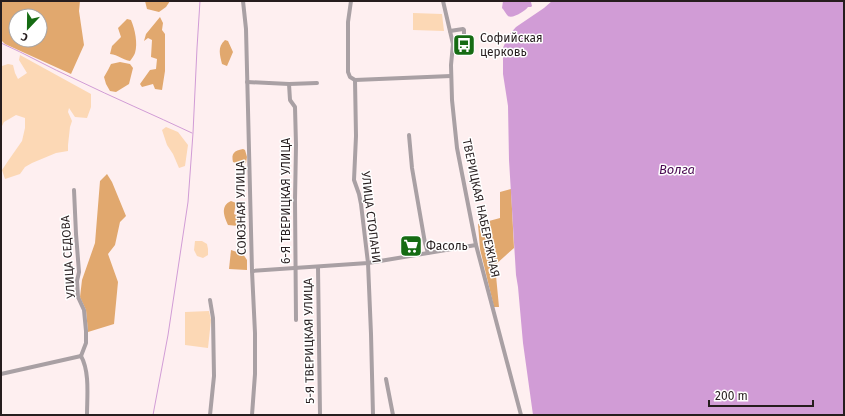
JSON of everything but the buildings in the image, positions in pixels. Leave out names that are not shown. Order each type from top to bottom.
[{"type":"street","name":"СОЮЗНАЯ УЛИЦА","points":[[243,1],[246,29],[248,82],[252,271],[255,333],[255,374],[252,415]]},
{"type":"street","name":"УЛИЦА СТОПАНИ","points":[[351,1],[348,22],[348,72],[350,77],[354,80],[356,136],[354,180],[361,204],[368,263],[373,415]]},
{"type":"street","name":"ТВЕРИЦКАЯ НАБЕРЕЖНАЯ","points":[[443,1],[453,44],[451,76],[457,148],[476,245],[521,415]]},
{"type":"street","points":[[450,31],[464,30],[464,42],[453,44]]},
{"type":"street","points":[[354,80],[451,76]]},
{"type":"street","points":[[248,82],[289,84],[317,83]]},
{"type":"street","name":"6-Я ТВЕРИЦКАЯ УЛИЦА","points":[[289,84],[290,100],[295,105],[296,320]]},
{"type":"street","points":[[408,135],[413,175],[428,253]]},
{"type":"street","name":"УЛИЦА СЕДОВА","points":[[74,190],[79,272],[78,296],[84,310],[86,331],[86,343],[81,356],[85,363],[87,386],[86,415]]},
{"type":"street","points":[[252,271],[368,263],[476,245]]},
{"type":"street","name":"5-Я ТВЕРИЦКАЯ УЛИЦА","points":[[318,267],[320,415]]},
{"type":"street","points":[[210,300],[213,318],[214,376],[210,415]]},
{"type":"street","points":[[1,374],[81,356]]},
{"type":"street","points":[[386,379],[393,415]]},
{"type":"shaded area","points":[[1,1],[80,1],[79,11],[84,45],[71,74],[14,48],[48,48],[48,8],[8,8],[8,45],[1,40]]},
{"type":"shaded area","points":[[145,1],[170,1],[166,7],[159,12],[147,9]]},
{"type":"shaded area","points":[[413,13],[442,14],[444,31],[413,30]]},
{"type":"shaded area","points":[[160,17],[163,23],[162,30],[165,34],[165,71],[162,90],[155,89],[153,84],[142,87],[140,84],[150,70],[156,69],[157,59],[151,57],[152,40],[148,38],[144,41],[146,34]]},
{"type":"shaded area","points":[[127,19],[131,20],[136,41],[135,53],[130,61],[110,54],[112,46],[121,37],[118,28]]},
{"type":"shaded area","points":[[225,40],[228,41],[233,52],[227,66],[222,64],[220,54],[221,45]]},
{"type":"shaded area","points":[[20,55],[91,94],[91,107],[87,118],[75,117],[69,108],[68,112],[72,121],[68,151],[56,153],[32,163],[25,167],[20,174],[5,179],[2,170],[22,141],[25,128],[25,118],[16,115],[4,122],[1,128],[1,67],[8,64],[13,65],[18,79],[27,73],[19,60]]},
{"type":"shaded area","points":[[120,62],[130,64],[133,68],[129,84],[116,92],[110,91],[104,77],[111,64]]},
{"type":"shaded area","points":[[166,127],[178,132],[188,145],[185,166],[179,168],[167,145],[162,130]]},
{"type":"shaded area","points":[[243,149],[245,150],[247,157],[246,163],[238,164],[233,162],[233,154]]},
{"type":"shaded area","points":[[107,174],[112,182],[126,216],[120,222],[115,245],[108,254],[118,282],[114,324],[88,332],[86,310],[80,297],[82,280],[95,243],[100,181]]},
{"type":"shaded area","points":[[511,189],[514,248],[495,265],[499,307],[494,307],[480,249],[478,224],[500,218],[500,192]]},
{"type":"shaded area","points":[[231,201],[236,203],[234,214],[240,217],[242,225],[228,225],[224,215],[224,208]]},
{"type":"shaded area","points":[[195,241],[202,241],[207,244],[208,255],[203,258],[197,256],[194,250]]},
{"type":"shaded area","points":[[231,250],[243,254],[247,260],[247,270],[229,269]]},
{"type":"shaded area","points":[[209,311],[211,320],[208,348],[185,345],[185,312]]},
{"type":"water","points":[[503,1],[532,1],[532,6],[528,7],[519,14],[510,17],[502,8]]},
{"type":"water","name":"Волга","points":[[552,1],[844,1],[844,415],[533,415],[523,343],[516,275],[509,160],[508,106],[503,74],[503,48],[508,36],[516,27]]},
{"type":"waterway","points":[[153,415],[168,335],[188,202],[200,1]]},
{"type":"waterway","points":[[1,43],[66,75],[192,133]]},
{"type":"place","name":"Софийская церковь","points":[[464,45]]},
{"type":"place","name":"Фасоль","points":[[411,246]]}]
